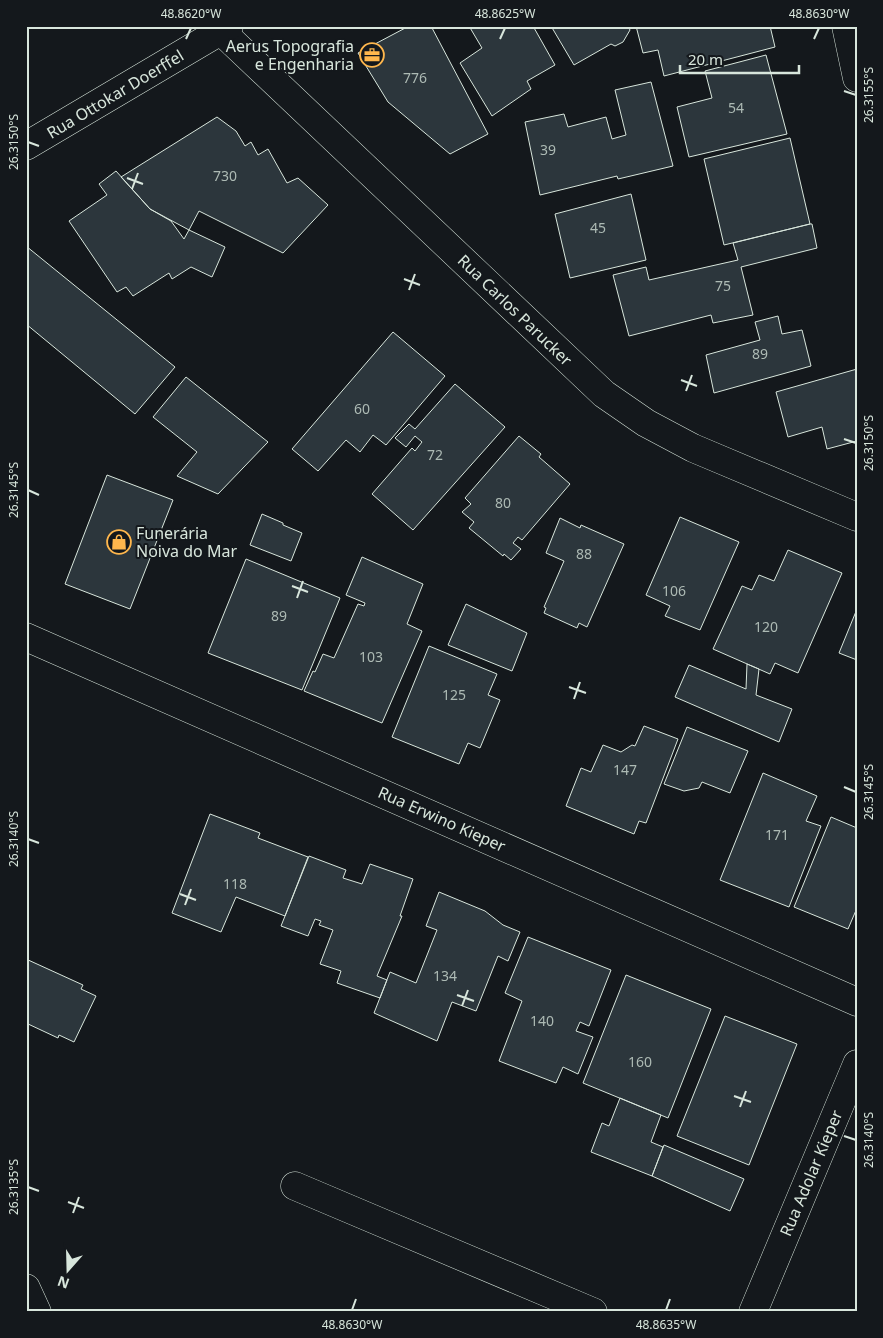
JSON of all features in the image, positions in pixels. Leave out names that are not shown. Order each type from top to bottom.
[{"type":"street","points":[[846,26],[857,78]]},
{"type":"street","name":"Rua Ottokar Doerffel","points":[[26,146],[225,28]]},
{"type":"street","name":"Rua Carlos Parucker","points":[[225,28],[604,394],[646,423],[693,448],[857,517]]},
{"type":"street","name":"Rua Erwino Kieper","points":[[26,637],[857,1002]]},
{"type":"street","name":"Rua Adolar Kieper","points":[[753,1312],[857,1064]]},
{"type":"street","points":[[294,1186],[592,1312]]},
{"type":"street","points":[[26,1288],[37,1312]]},
{"type":"building","points":[[409,26],[431,26],[488,134],[450,154],[388,102],[358,53]]},
{"type":"building","points":[[469,26],[533,26],[555,65],[527,81],[531,89],[492,116],[460,63],[482,48]]},
{"type":"building","points":[[551,26],[628,26],[630,30],[623,42],[615,46],[611,44],[574,65]]},
{"type":"building","points":[[636,26],[770,26],[775,47],[664,76],[658,50],[643,53]]},
{"type":"building","points":[[766,55],[787,134],[689,157],[677,107],[712,98],[705,71]]},
{"type":"building","points":[[651,82],[673,166],[618,179],[617,176],[540,195],[525,122],[564,114],[568,127],[606,117],[612,139],[626,135],[615,90]]},
{"type":"building","points":[[217,117],[236,131],[245,146],[251,142],[258,155],[268,149],[287,183],[298,178],[328,205],[283,253],[199,211],[189,230],[150,209],[121,177]]},
{"type":"building","points":[[790,138],[810,224],[724,245],[704,159]]},
{"type":"building","points":[[116,171],[150,209],[171,221],[184,239],[189,230],[225,247],[212,277],[191,267],[172,279],[169,273],[133,296],[126,287],[117,292],[69,221],[107,195],[99,184]]},
{"type":"building","points":[[631,194],[646,260],[570,278],[555,214]]},
{"type":"building","points":[[812,224],[817,248],[741,267],[753,315],[713,323],[711,315],[629,336],[613,275],[646,267],[649,280],[738,260],[733,243]]},
{"type":"building","points":[[26,246],[175,367],[135,414],[26,324]]},
{"type":"building","points":[[778,316],[782,334],[802,330],[811,366],[714,393],[706,355],[760,340],[755,322]]},
{"type":"building","points":[[393,332],[445,376],[386,445],[373,435],[360,452],[346,440],[318,471],[292,449]]},
{"type":"building","points":[[857,369],[857,441],[827,449],[822,427],[788,437],[776,392]]},
{"type":"building","points":[[186,377],[268,442],[218,494],[177,476],[197,452],[153,417]]},
{"type":"building","points":[[455,384],[505,427],[413,530],[372,494],[412,448],[415,451],[422,442],[415,436],[406,447],[395,438],[409,424],[415,429]]},
{"type":"building","points":[[519,436],[541,454],[539,457],[570,484],[522,540],[518,537],[513,543],[521,549],[511,560],[504,554],[503,556],[469,528],[474,522],[462,512],[471,504],[465,498]]},
{"type":"building","name":"Funerária Noiva do Mar","points":[[107,475],[173,500],[130,609],[65,584]]},
{"type":"building","points":[[262,514],[302,533],[291,561],[250,545]]},
{"type":"building","points":[[680,517],[739,542],[700,630],[665,616],[670,606],[646,595]]},
{"type":"building","points":[[560,518],[580,528],[581,525],[624,544],[587,627],[579,623],[577,628],[544,613],[546,608],[544,607],[564,561],[546,553]]},
{"type":"building","points":[[788,550],[842,573],[798,673],[775,663],[770,674],[713,649],[742,586],[752,590],[759,575],[774,581]]},
{"type":"building","points":[[362,557],[423,584],[407,624],[422,631],[382,723],[304,691],[323,654],[334,658],[358,604],[364,606],[365,603],[346,595]]},
{"type":"building","points":[[246,559],[340,598],[302,690],[208,653]]},
{"type":"building","points":[[466,604],[527,633],[512,671],[448,645]]},
{"type":"building","points":[[857,609],[857,660],[839,653]]},
{"type":"building","points":[[429,646],[497,674],[488,695],[500,700],[480,748],[468,743],[459,764],[392,737]]},
{"type":"building","points":[[747,664],[759,669],[756,695],[792,709],[779,742],[675,697],[689,665],[746,689]]},
{"type":"building","points":[[644,726],[678,739],[646,823],[639,821],[634,834],[566,806],[581,768],[591,772],[603,745],[621,752],[632,745],[635,746]]},
{"type":"building","points":[[687,727],[748,751],[730,793],[702,782],[699,788],[684,791],[664,784]]},
{"type":"building","points":[[763,773],[817,796],[806,821],[821,826],[789,907],[720,880]]},
{"type":"building","points":[[210,814],[260,833],[258,838],[308,857],[285,916],[236,897],[221,932],[172,913]]},
{"type":"building","points":[[831,817],[857,828],[857,908],[848,929],[794,907]]},
{"type":"building","points":[[309,856],[346,870],[343,878],[362,884],[370,864],[413,879],[400,916],[402,916],[377,976],[387,980],[380,998],[337,983],[341,971],[320,964],[333,930],[319,925],[321,921],[315,919],[308,936],[281,926]]},
{"type":"building","points":[[439,892],[485,911],[503,925],[520,932],[508,961],[498,956],[476,1011],[452,1002],[437,1041],[374,1013],[390,972],[416,983],[437,930],[426,926]]},
{"type":"building","points":[[528,937],[611,970],[589,1026],[580,1022],[576,1031],[593,1037],[578,1074],[563,1067],[556,1083],[499,1061],[522,1001],[505,993]]},
{"type":"building","points":[[26,959],[83,985],[81,989],[96,996],[74,1042],[59,1035],[58,1038],[26,1023]]},
{"type":"building","points":[[626,975],[711,1009],[668,1118],[583,1083]]},
{"type":"building","points":[[725,1016],[797,1044],[749,1165],[677,1136]]},
{"type":"building","points":[[620,1098],[661,1115],[651,1142],[663,1147],[652,1176],[591,1152],[602,1123],[609,1126]]},
{"type":"building","points":[[664,1145],[744,1179],[730,1211],[652,1176]]},
{"type":"place","name":"Aerus Topografia e Engenharia","points":[[372,55]]},
{"type":"place","name":"Funerária Noiva do Mar","points":[[119,542]]}]
